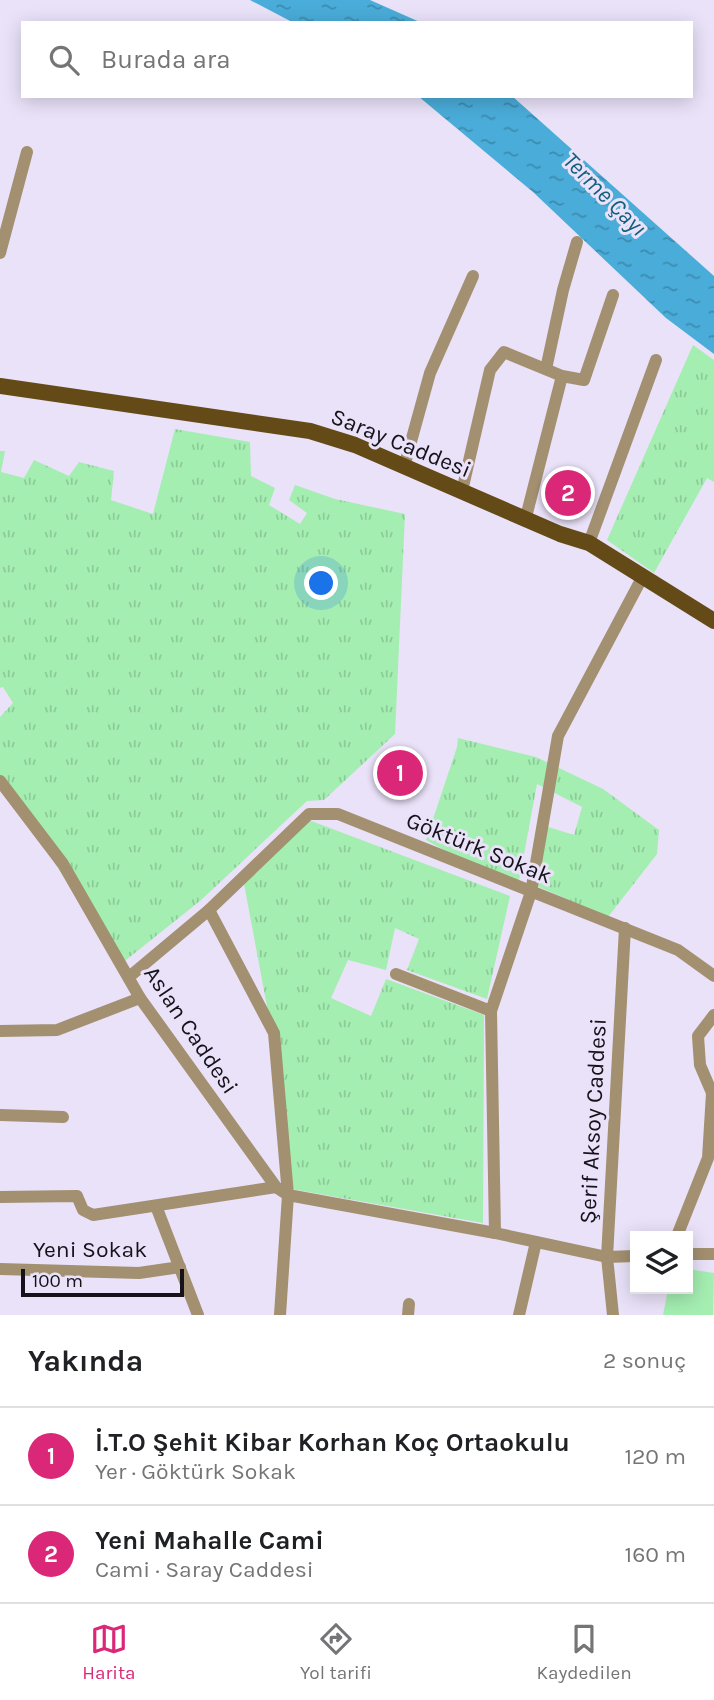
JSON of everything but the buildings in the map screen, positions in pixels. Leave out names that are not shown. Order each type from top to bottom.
[{"type":"main road","name":"Saray Caddesi","points":[[0,386],[310,431],[355,445],[560,534],[589,543],[714,621]]},
{"type":"street","points":[[0,253],[27,152]]},
{"type":"street","points":[[546,369],[563,290],[577,242]]},
{"type":"street","points":[[404,467],[430,373],[473,276]]},
{"type":"street","points":[[463,491],[491,370],[505,352],[562,376],[584,380],[613,295]]},
{"type":"street","points":[[589,543],[656,360]]},
{"type":"street","points":[[526,517],[562,376]]},
{"type":"street","points":[[495,1233],[492,1011],[531,892],[558,736],[643,576]]},
{"type":"street","name":"Aslan Caddesi","points":[[0,781],[63,863],[140,998],[276,1187],[288,1195]]},
{"type":"street","name":"Göktürk Sokak","points":[[129,977],[209,910],[309,814],[338,814],[625,928],[678,950],[714,976]]},
{"type":"street","points":[[209,910],[275,1033],[288,1195],[280,1315]]},
{"type":"street","name":"Şerif Aksoy Caddesi","points":[[613,1315],[607,1257],[625,928]]},
{"type":"street","points":[[396,974],[492,1011]]},
{"type":"street","points":[[0,1031],[57,1030],[140,998]]},
{"type":"street","points":[[679,1231],[708,1158],[712,1093],[700,1065],[698,1036],[714,1015]]},
{"type":"street","points":[[0,1115],[63,1117]]},
{"type":"street","points":[[0,1197],[77,1196],[83,1210],[93,1215],[276,1187]]},
{"type":"street","points":[[288,1195],[495,1233],[607,1257],[630,1255]]},
{"type":"street","points":[[156,1206],[198,1315]]},
{"type":"street","points":[[519,1315],[536,1242]]},
{"type":"street","points":[[693,1254],[714,1254]]},
{"type":"street","name":"Yeni Sokak","points":[[0,1269],[139,1273],[180,1268]]},
{"type":"green space","points":[[693,345],[714,360],[714,482],[707,478],[654,573],[607,540]]},
{"type":"green space","points":[[175,429],[250,442],[251,476],[275,488],[269,505],[300,524],[307,513],[289,500],[295,485],[335,499],[405,514],[395,734],[324,800],[307,801],[200,901],[121,964],[0,780],[0,717],[13,703],[3,687],[0,688],[0,451],[5,451],[1,472],[24,478],[34,460],[69,476],[79,462],[114,471],[111,500],[153,514]]},
{"type":"green space","points":[[458,738],[536,757],[603,789],[659,830],[657,854],[608,917],[532,884],[542,825],[574,835],[582,807],[537,784],[519,881],[451,854],[426,840]]},
{"type":"green space","points":[[306,819],[510,896],[487,999],[407,970],[419,939],[395,928],[386,970],[348,960],[331,998],[371,1016],[386,979],[484,1015],[483,1223],[286,1188],[272,1033],[244,884]]},
{"type":"green space","points":[[693,1270],[714,1273],[713,1315],[663,1315],[667,1294],[693,1294]]},
{"type":"water","points":[[250,0],[370,0],[417,21],[290,21]]},
{"type":"water","name":"Terme Çayı","points":[[420,98],[514,98],[714,276],[714,354],[666,318],[533,192]]},
{"type":"place","name":"Yeni Mahalle Cami","points":[[568,493]]},
{"type":"place","name":"İ.T.O Şehit Kibar Korhan Koç Ortaokulu","points":[[400,773]]}]
